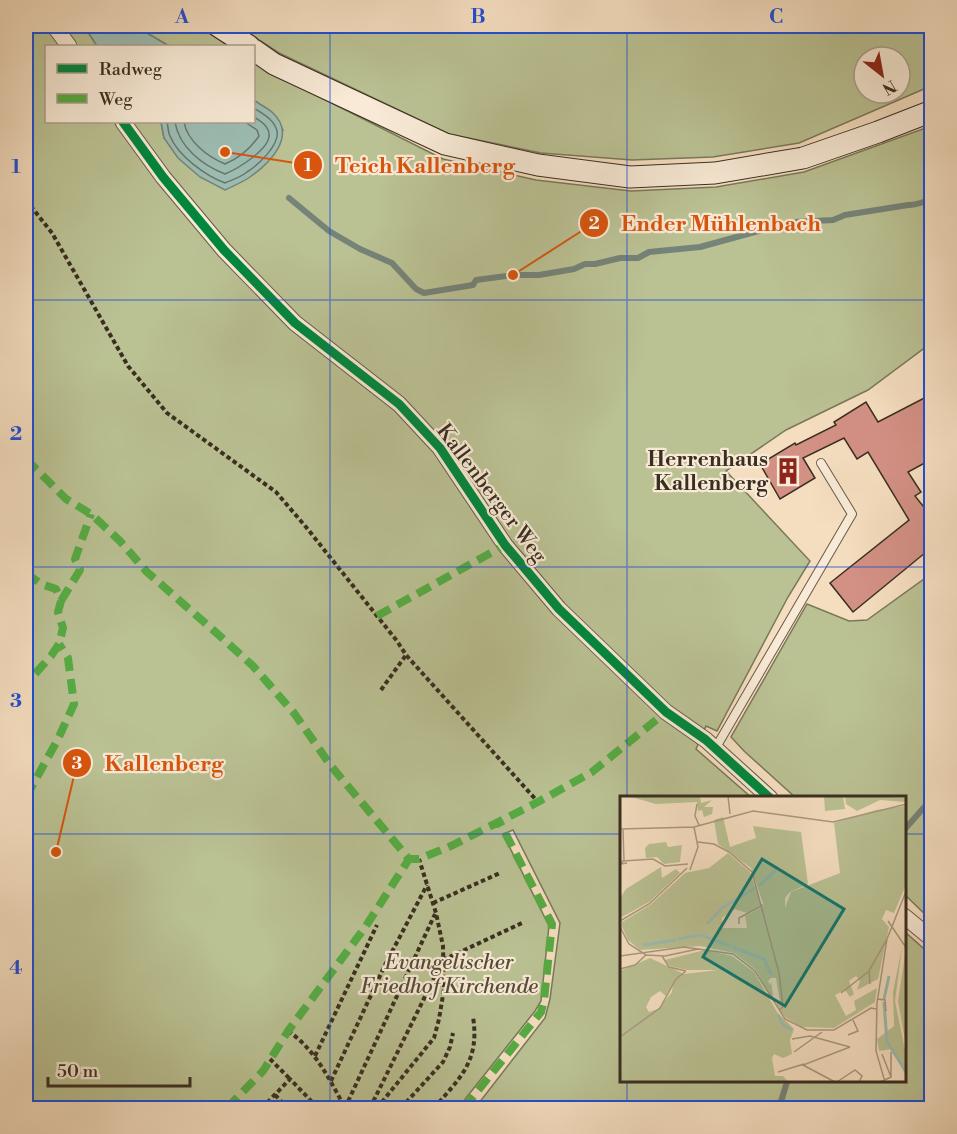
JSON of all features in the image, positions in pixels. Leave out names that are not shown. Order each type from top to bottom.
[{"type":"main road","points":[[218,26],[247,45]]},
{"type":"main road","points":[[255,51],[274,64],[446,144],[538,165],[630,177],[715,173],[803,158],[932,111]]},
{"type":"street","points":[[54,26],[68,45]]},
{"type":"street","name":"Kallenberger Weg","points":[[124,123],[163,177],[216,241],[279,307],[295,323],[399,404],[440,448],[505,545],[559,609],[666,712],[706,741],[768,796]]},
{"type":"street","points":[[906,918],[932,939]]},
{"type":"lane","points":[[715,749],[852,514],[821,463]]},
{"type":"path","points":[[26,200],[52,233],[128,366],[167,413],[276,492],[306,526],[406,655],[538,802]]},
{"type":"path","points":[[381,690],[406,655]]},
{"type":"path","points":[[377,1108],[434,1038],[439,1019],[444,989],[443,946],[436,913],[419,859]]},
{"type":"path","points":[[433,903],[500,873]]},
{"type":"path","points":[[331,1081],[385,965],[427,884]]},
{"type":"path","points":[[345,1108],[436,913]]},
{"type":"path","points":[[370,1108],[443,960],[522,923]]},
{"type":"path","points":[[315,1056],[378,925]]},
{"type":"path","points":[[434,1108],[456,1083],[474,1052],[476,1032],[473,1017]]},
{"type":"path","points":[[288,1031],[315,1056],[345,1108]]},
{"type":"path","points":[[401,1108],[443,1062],[453,1033]]},
{"type":"path","points":[[270,1059],[318,1108]]},
{"type":"path","points":[[262,1108],[290,1079]]},
{"type":"path","points":[[275,1095],[288,1108]]},
{"type":"green space","name":"Evangelischer Friedhof Kirchende","points":[[26,26],[84,26],[96,45],[45,45],[45,123],[161,123],[164,138],[283,130],[271,113],[255,101],[255,63],[443,159],[536,180],[631,191],[716,187],[804,172],[931,126],[931,343],[868,390],[786,430],[726,471],[810,561],[788,597],[717,731],[706,726],[696,749],[750,796],[620,796],[620,1083],[906,1083],[906,933],[931,955],[931,1108],[475,1108],[545,1018],[550,999],[560,923],[513,830],[503,834],[549,926],[541,1001],[458,1108],[26,1108]]},
{"type":"green space","points":[[135,26],[198,26],[227,45],[167,45]]},
{"type":"green space","points":[[238,26],[931,26],[931,86],[912,94],[912,45],[852,45],[852,105],[887,105],[799,143],[713,157],[632,160],[541,153],[449,134],[279,53]]},
{"type":"green space","points":[[931,574],[932,920],[906,896],[906,796],[794,796],[731,737],[807,604],[849,621],[867,620]]},
{"type":"water","points":[[84,26],[135,26],[167,45],[96,45]]},
{"type":"water","points":[[255,101],[271,111],[280,122],[282,131],[282,140],[272,157],[247,179],[225,190],[200,177],[178,158],[164,138],[161,123],[255,123]]},
{"type":"building","points":[[932,394],[932,459],[908,472],[921,492],[915,496],[931,516],[931,548],[853,612],[830,583],[909,520],[868,452],[857,459],[844,438],[803,458],[815,478],[780,499],[760,464],[795,443],[796,445],[836,425],[834,422],[866,402],[878,422]]},
{"type":"waterway","points":[[289,198],[329,231],[360,249],[392,263],[416,289],[424,293],[473,285],[476,280],[513,275],[539,275],[574,269],[585,264],[620,258],[638,258],[649,252],[700,247],[762,230]]},
{"type":"waterway","points":[[787,228],[796,222],[833,220],[845,215],[914,205],[932,200]]},
{"type":"waterway","points":[[906,828],[932,796]]},
{"type":"waterway","points":[[779,1108],[787,1083]]},
{"type":"marked path","points":[[26,459],[66,499],[91,514],[120,541],[147,572],[253,666],[294,713],[331,766],[409,859],[419,859],[451,846],[592,772],[666,712]]},
{"type":"marked path","points":[[61,601],[80,570],[75,559],[91,514]]},
{"type":"marked path","points":[[377,616],[505,545]]},
{"type":"marked path","points":[[26,573],[41,584],[56,589],[61,601],[58,612],[63,628],[59,644],[26,684]]},
{"type":"marked path","points":[[26,797],[58,739],[74,704],[68,658],[59,644]]},
{"type":"marked path","points":[[464,1108],[541,1012],[544,1000],[552,924],[499,821]]},
{"type":"marked path","points":[[227,1108],[263,1071],[288,1031],[366,926],[409,859]]},
{"type":"cycle path","points":[[124,123],[163,177],[224,250],[295,323],[399,404],[440,448],[505,545],[559,609],[666,712],[706,740],[768,796]]},
{"type":"place","name":"Teich Kallenberg","points":[[225,152]]},
{"type":"place","name":"Ender Mühlenbach","points":[[513,275]]},
{"type":"place","name":"Herrenhaus Kallenberg","points":[[788,471]]},
{"type":"place","name":"Kallenberg","points":[[56,852]]}]
